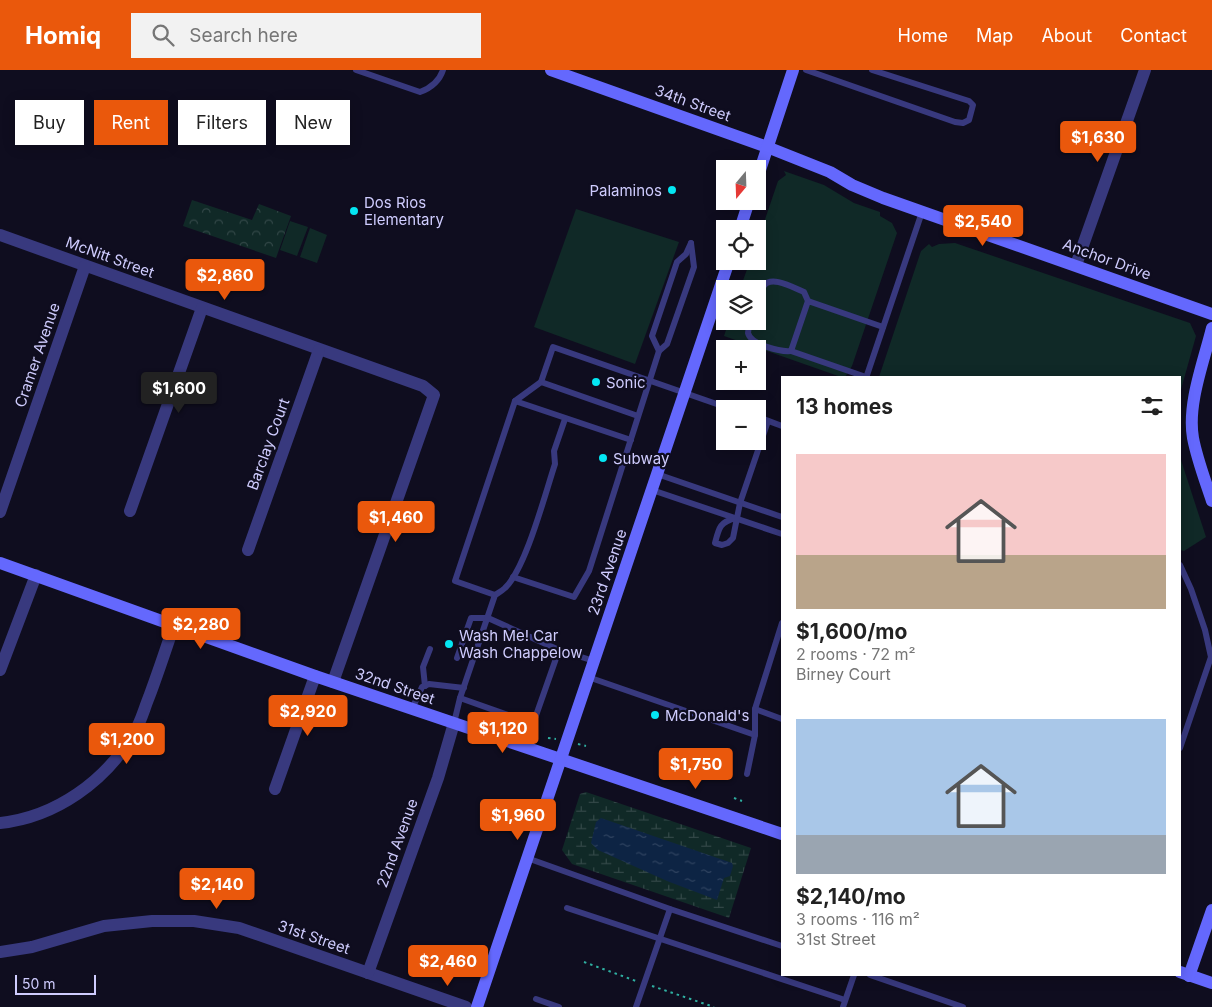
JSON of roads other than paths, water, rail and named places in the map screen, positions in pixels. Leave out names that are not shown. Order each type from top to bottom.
[{"type":"street","name":"34th Street","points":[[551,70],[767,147]]},
{"type":"street","points":[[763,160],[794,70]]},
{"type":"street","points":[[1076,265],[1145,70]]},
{"type":"street","name":"Anchor Drive","points":[[767,147],[830,172],[852,185],[883,198],[1212,314]]},
{"type":"street","name":"McNitt Street","points":[[0,235],[423,386],[434,395],[333,682]]},
{"type":"street","name":"Cramer Avenue","points":[[0,512],[85,266]]},
{"type":"street","name":"23rd Avenue","points":[[477,1007],[726,270]]},
{"type":"street","points":[[130,511],[202,308]]},
{"type":"street","points":[[1212,328],[1194,398],[1192,415],[1196,452],[1212,501]]},
{"type":"street","name":"Barclay Court","points":[[248,550],[319,350]]},
{"type":"street","name":"32nd Street","points":[[0,562],[333,682],[781,834]]},
{"type":"street","points":[[0,670],[36,575]]},
{"type":"street","points":[[0,823],[20,820],[65,803],[86,788],[110,765],[129,740],[140,720],[174,625]]},
{"type":"street","points":[[275,789],[316,676]]},
{"type":"street","name":"22nd Avenue","points":[[368,973],[438,778],[454,723]]},
{"type":"street","points":[[1212,910],[1185,974],[1212,984]]},
{"type":"street","name":"31st Street","points":[[0,952],[46,944],[104,926],[152,921],[194,921],[239,928],[466,1007]]},
{"type":"lane","points":[[356,70],[420,92],[430,88],[440,78],[443,70]]},
{"type":"lane","points":[[806,70],[955,122],[963,123],[969,120],[973,105],[969,101],[872,70]]},
{"type":"lane","points":[[866,376],[922,212]]},
{"type":"lane","points":[[513,577],[574,597],[589,571],[660,351],[667,344],[694,267],[691,243],[686,254],[677,262],[652,336],[660,351]]},
{"type":"lane","points":[[766,285],[775,281],[804,292],[808,301],[791,351]]},
{"type":"lane","points":[[808,301],[883,327]]},
{"type":"lane","points":[[748,330],[748,334],[756,343],[783,352],[791,351],[863,376]]},
{"type":"lane","points":[[495,595],[455,581],[515,401],[541,382],[553,347],[716,404]]},
{"type":"lane","points":[[541,382],[638,416]]},
{"type":"lane","points":[[515,401],[631,440]]},
{"type":"lane","points":[[454,723],[460,698],[495,595],[505,588],[513,577],[526,550],[555,464],[554,451],[565,419]]},
{"type":"lane","points":[[736,518],[768,421],[781,426]]},
{"type":"lane","points":[[657,474],[781,517]]},
{"type":"lane","points":[[652,490],[781,534]]},
{"type":"lane","points":[[1181,567],[1205,630],[1211,657],[1181,745]]},
{"type":"lane","points":[[457,658],[471,618],[488,618],[559,650],[594,661]]},
{"type":"lane","points":[[747,774],[755,735],[756,709],[781,632]]},
{"type":"lane","points":[[425,686],[423,667],[430,649]]},
{"type":"lane","points":[[460,698],[533,724],[559,650]]},
{"type":"lane","points":[[588,677],[755,735]]},
{"type":"lane","points":[[412,709],[422,688],[429,684],[464,688]]},
{"type":"lane","points":[[756,709],[781,719]]},
{"type":"lane","points":[[527,858],[670,909],[781,946]]},
{"type":"lane","points":[[567,908],[845,1000]]},
{"type":"lane","points":[[636,1007],[670,909]]},
{"type":"lane","points":[[843,1007],[854,976]]},
{"type":"lane","points":[[873,976],[962,1007]]},
{"type":"lane","points":[[536,999],[559,1007]]},
{"type":"water","points":[[601,818],[732,863],[730,876],[724,878],[717,900],[667,881],[598,850],[591,843],[596,822]]},
{"type":"place","name":"Palaminos","points":[[672,190]]},
{"type":"place","name":"Dos Rios Elementary","points":[[354,211]]},
{"type":"place","name":"Sonic","points":[[596,382]]},
{"type":"place","name":"Subway","points":[[603,458]]},
{"type":"place","name":"Wash Me! Car Wash Chappelow","points":[[449,644]]},
{"type":"place","name":"McDonald's","points":[[655,715]]}]
